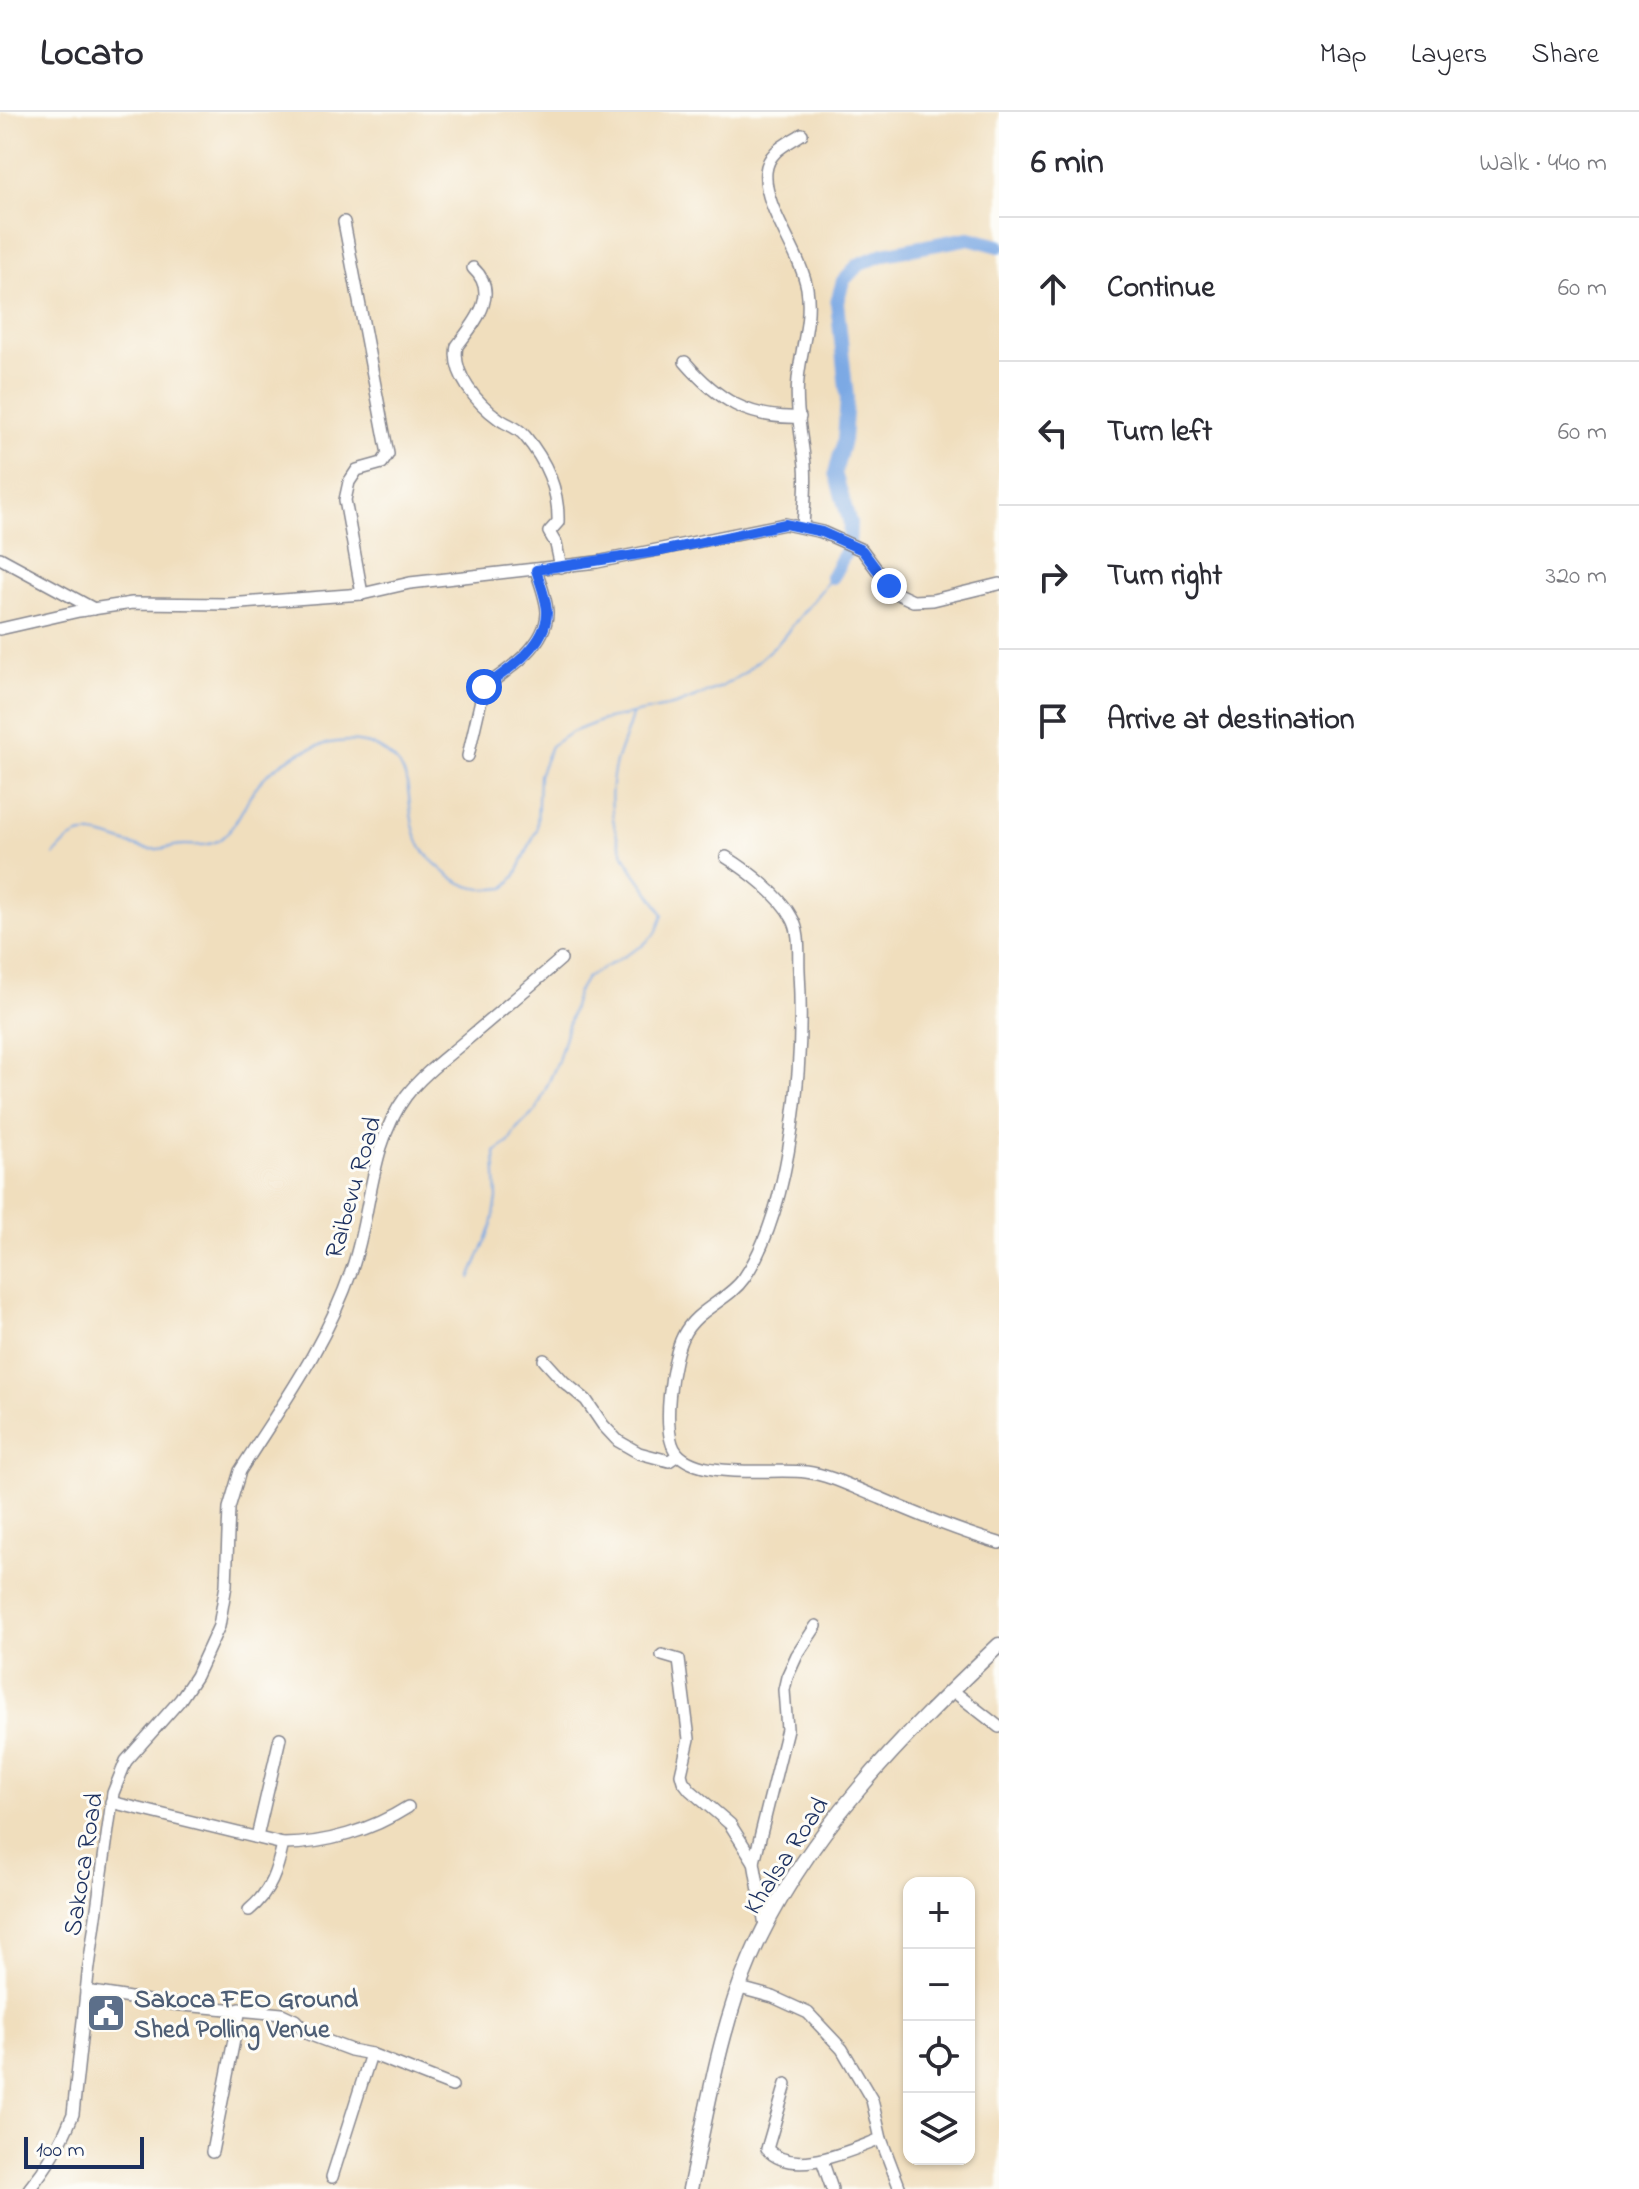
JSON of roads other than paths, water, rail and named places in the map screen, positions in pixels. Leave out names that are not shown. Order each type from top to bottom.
[{"type":"main road","name":"Khalsa Road","points":[[690,2189],[712,2086],[740,1988],[772,1910],[814,1847],[862,1784],[999,1645]]},
{"type":"street","points":[[802,134],[772,155],[768,161],[766,179],[781,223],[800,261],[808,300],[808,332],[798,380],[805,467],[803,527]]},
{"type":"street","points":[[344,222],[388,454],[382,463],[357,470],[346,491],[362,594]]},
{"type":"street","points":[[473,268],[480,274],[486,300],[471,330],[457,346],[459,367],[464,381],[479,401],[500,420],[526,436],[551,477],[558,522],[549,532],[556,544],[561,567]]},
{"type":"street","points":[[685,362],[701,382],[737,407],[772,416],[800,417]]},
{"type":"street","points":[[0,629],[132,603],[228,604],[362,594],[410,583],[561,567],[661,551],[785,524],[803,527],[862,550],[889,586],[913,601],[933,600],[999,584]]},
{"type":"street","points":[[0,558],[94,609]]},
{"type":"street","points":[[468,756],[484,687],[514,665],[540,636],[547,613],[536,570]]},
{"type":"street","points":[[726,857],[745,869],[794,920],[798,945],[800,1042],[791,1137],[766,1232],[744,1277],[727,1296],[697,1317],[679,1345],[672,1380],[670,1442],[678,1455],[689,1462],[726,1470],[795,1471],[824,1476],[999,1543]]},
{"type":"street","name":"Raibevu Road","points":[[240,1471],[308,1368],[341,1299],[362,1238],[375,1166],[394,1113],[419,1080],[561,959]]},
{"type":"street","points":[[544,1360],[582,1396],[618,1441],[639,1453],[661,1460],[669,1461],[678,1455]]},
{"type":"street","name":"Sakoca Road","points":[[29,2189],[48,2166],[73,2114],[111,1802],[119,1774],[126,1761],[180,1700],[196,1676],[219,1626],[226,1585],[229,1508],[240,1471]]},
{"type":"street","points":[[754,1862],[787,1729],[784,1690],[787,1677],[816,1626]]},
{"type":"street","points":[[662,1655],[679,1660],[681,1664],[681,1688],[689,1739],[681,1774],[683,1781],[730,1824],[754,1862],[765,1925]]},
{"type":"street","points":[[953,1691],[999,1727]]},
{"type":"street","points":[[257,1837],[280,1738]]},
{"type":"street","points":[[111,1802],[283,1844],[311,1844],[387,1821],[408,1807]]},
{"type":"street","points":[[249,1910],[271,1886],[283,1844]]},
{"type":"street","points":[[740,1988],[773,1997],[808,2013],[842,2049],[872,2100],[881,2139],[900,2189]]},
{"type":"street","points":[[86,1991],[161,2003],[282,2014],[295,2020],[308,2034],[371,2054],[452,2086]]},
{"type":"street","points":[[212,2152],[240,2009]]},
{"type":"street","points":[[332,2177],[371,2054]]},
{"type":"street","points":[[786,2084],[767,2149],[773,2156],[802,2162],[822,2160],[881,2139]]},
{"type":"street","points":[[822,2160],[832,2189]]},
{"type":"waterway","points":[[832,577],[849,546],[850,523],[835,473],[844,440],[847,398],[837,302],[843,281],[858,265],[884,254],[969,238],[999,246]]},
{"type":"waterway","points":[[54,855],[72,838],[90,834],[152,849],[215,842],[230,829],[254,790],[277,766],[310,749],[346,741],[378,748],[400,767],[408,788],[417,838],[426,854],[439,867],[468,886],[505,888],[516,875],[537,829],[539,775],[551,746],[570,733],[603,720],[676,705],[721,687],[744,673],[780,641],[832,577]]},
{"type":"waterway","points":[[470,1278],[492,1226],[497,1199],[495,1152],[509,1142],[517,1128],[536,1111],[558,1061],[577,993],[586,978],[642,946],[656,933],[663,915],[629,864],[618,840],[612,814],[613,775],[632,715]]},
{"type":"place","name":"Sakoca FEO Ground Shed Polling Venue","points":[[106,2013]]}]
